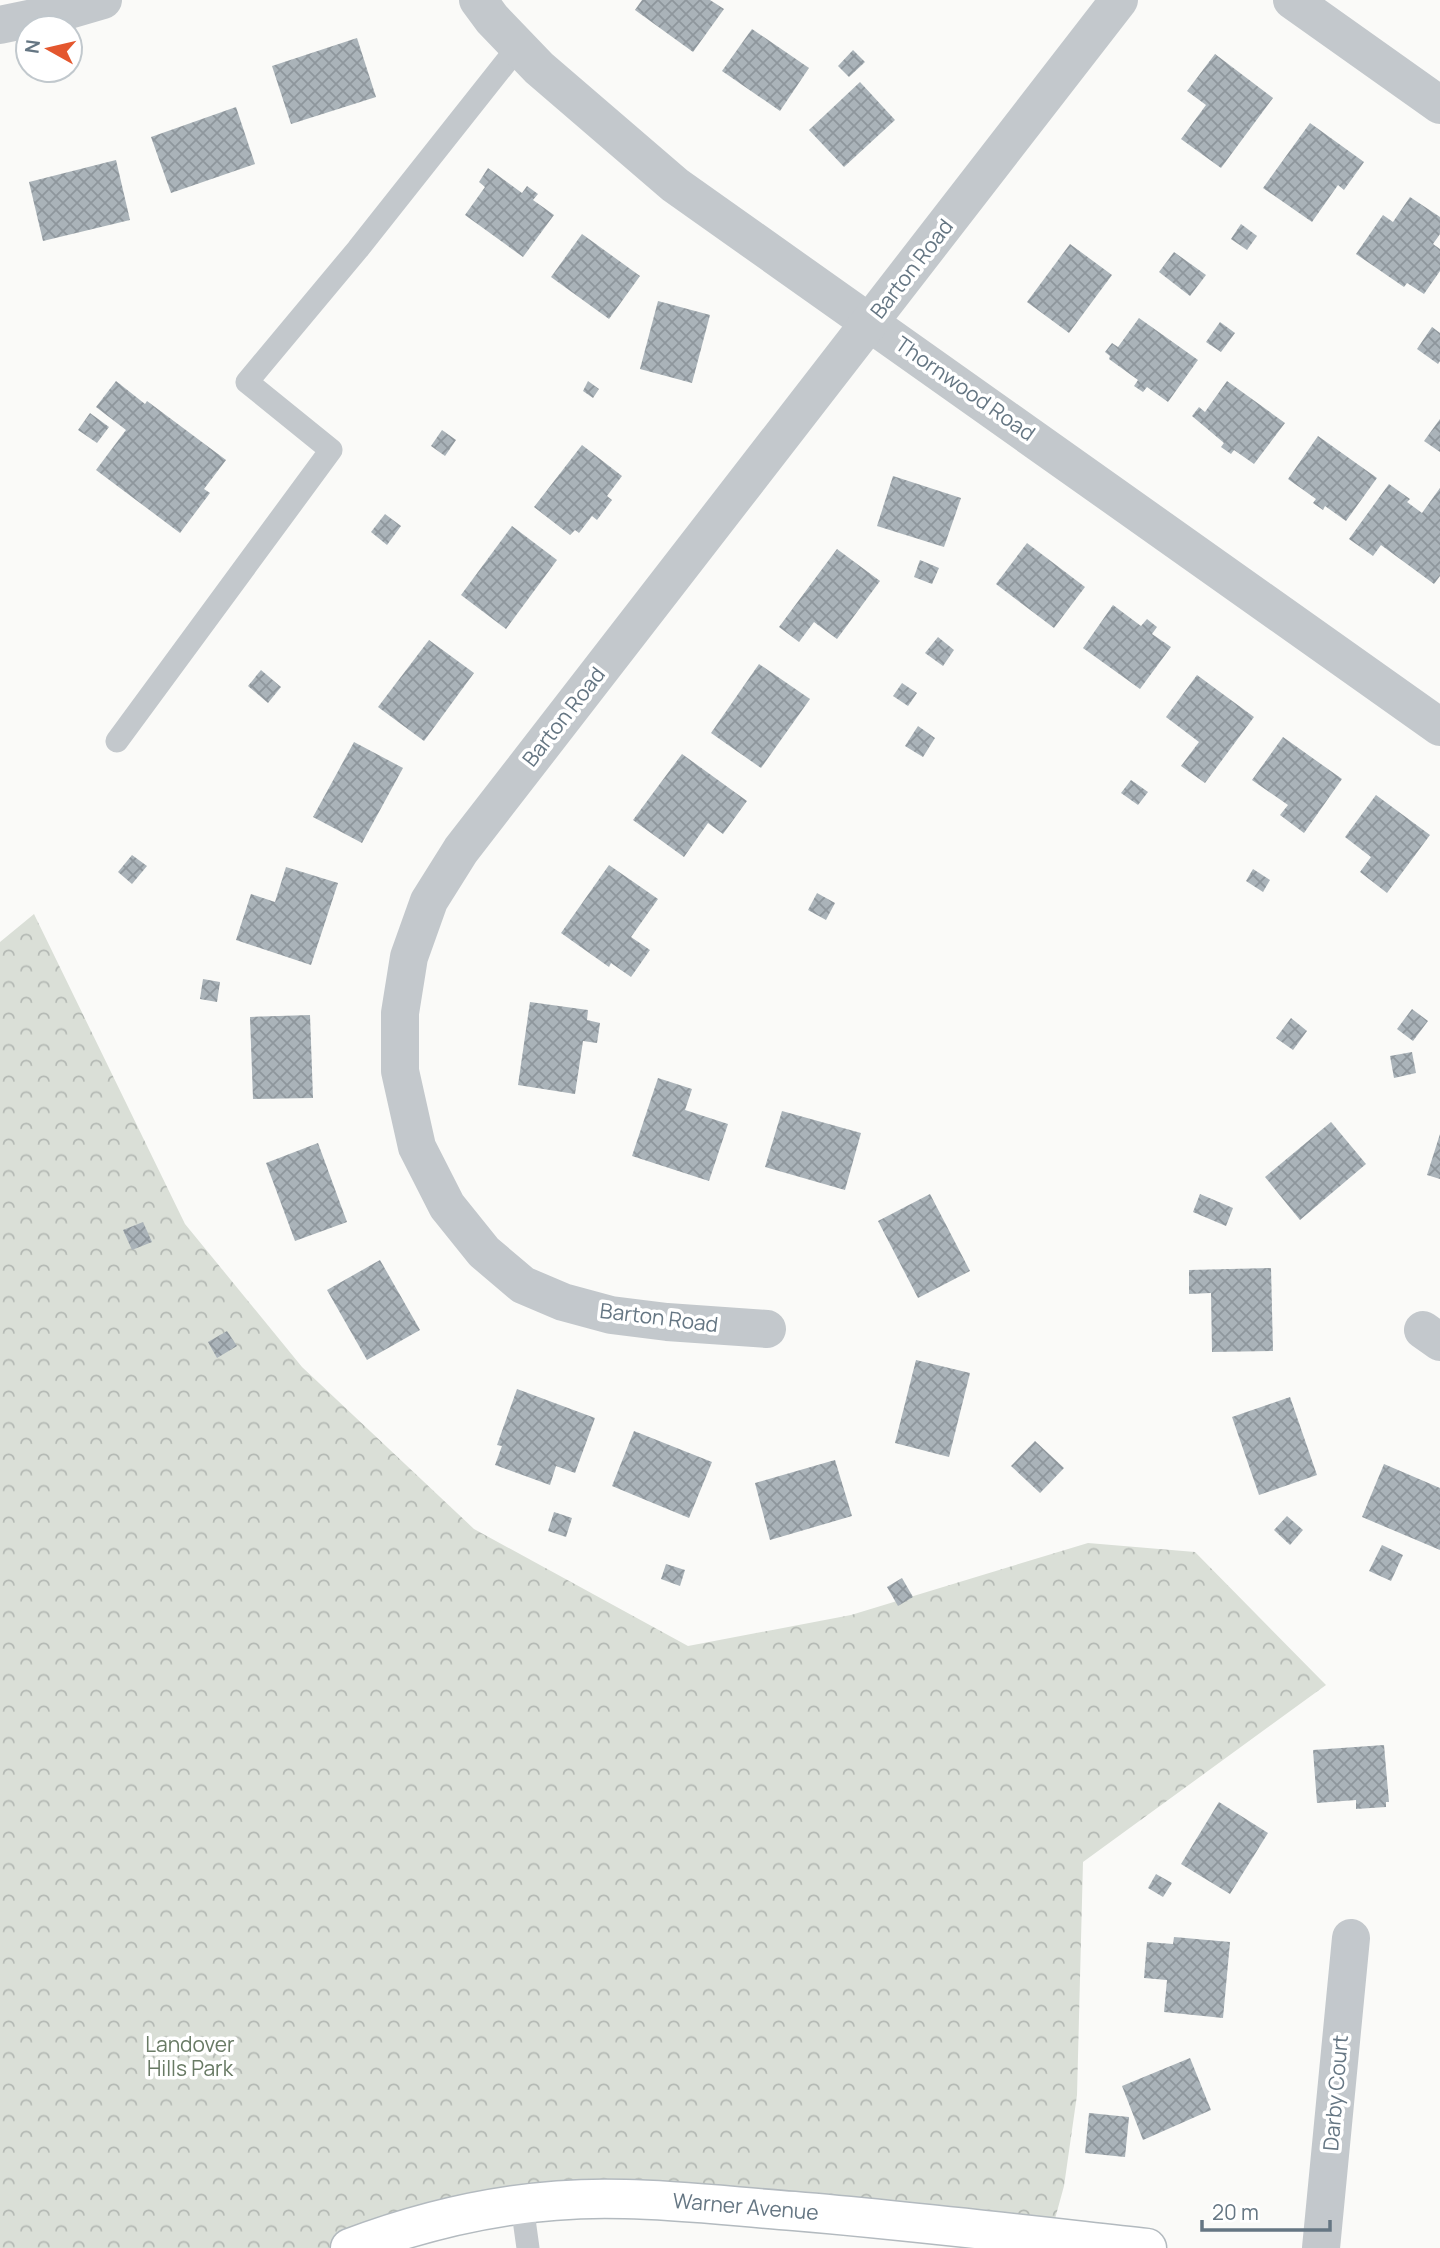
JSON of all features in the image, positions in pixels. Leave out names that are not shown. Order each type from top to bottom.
[{"type":"street","points":[[0,25],[103,0]]},
{"type":"street","name":"Thornwood Road","points":[[478,0],[539,68],[676,185],[1440,727]]},
{"type":"street","name":"Barton Road","points":[[767,1329],[611,1315],[563,1301],[523,1285],[484,1252],[447,1206],[417,1147],[400,1071],[400,1013],[409,957],[429,901],[461,850],[1119,0]]},
{"type":"street","points":[[1292,0],[1440,105]]},
{"type":"street","name":"Darby Court","points":[[1321,2248],[1351,1938]]},
{"type":"street","name":"Warner Avenue","points":[[350,2248],[454,2216],[538,2202],[624,2199],[859,2217],[1011,2241],[1147,2248]]},
{"type":"lane","points":[[117,741],[331,450],[247,382],[358,249],[518,47]]},
{"type":"lane","points":[[522,2205],[528,2248]]},
{"type":"green space","name":"Landover Hills Park","points":[[34,914],[185,1224],[302,1367],[474,1529],[688,1646],[851,1615],[1088,1543],[1195,1552],[1326,1685],[1083,1862],[1077,2095],[1064,2186],[1050,2237],[624,2199],[356,2248],[0,2248],[0,942]]},
{"type":"building","points":[[642,0],[710,0],[724,9],[693,52],[635,10]]},
{"type":"building","points":[[752,29],[809,68],[780,111],[722,71]]},
{"type":"building","points":[[357,38],[376,97],[291,124],[272,66]]},
{"type":"building","points":[[853,50],[865,62],[849,77],[838,66]]},
{"type":"building","points":[[1215,54],[1273,98],[1221,168],[1181,139],[1206,105],[1187,91]]},
{"type":"building","points":[[860,82],[895,120],[844,167],[809,130]]},
{"type":"building","points":[[236,107],[255,164],[171,193],[151,137]]},
{"type":"building","points":[[1310,123],[1364,162],[1344,190],[1338,185],[1312,222],[1263,188]]},
{"type":"building","points":[[116,160],[130,220],[43,241],[29,182]]},
{"type":"building","points":[[488,168],[522,193],[527,186],[538,194],[533,200],[554,215],[523,257],[465,215],[485,187],[479,182]]},
{"type":"building","points":[[1410,197],[1440,217],[1440,234],[1433,244],[1440,249],[1440,271],[1424,294],[1407,283],[1404,287],[1356,254],[1383,215],[1393,222]]},
{"type":"building","points":[[1241,224],[1257,236],[1247,250],[1231,239]]},
{"type":"building","points":[[582,234],[640,276],[609,319],[551,277]]},
{"type":"building","points":[[1070,244],[1112,275],[1069,333],[1027,302]]},
{"type":"building","points":[[1174,252],[1206,275],[1190,296],[1159,272]]},
{"type":"building","points":[[658,301],[710,315],[692,383],[640,369]]},
{"type":"building","points":[[1139,318],[1198,360],[1168,402],[1147,387],[1143,392],[1134,386],[1138,380],[1109,359],[1110,356],[1105,352],[1112,343],[1118,347]]},
{"type":"building","points":[[1220,322],[1235,333],[1221,352],[1206,342]]},
{"type":"building","points":[[1432,327],[1440,333],[1438,364],[1417,349]]},
{"type":"building","points":[[116,381],[226,460],[204,489],[210,493],[180,533],[96,470],[126,430],[96,407]]},
{"type":"building","points":[[588,381],[599,389],[593,398],[583,391]]},
{"type":"building","points":[[1227,381],[1285,423],[1254,464],[1234,450],[1231,454],[1221,447],[1224,443],[1192,416],[1199,407],[1205,412]]},
{"type":"building","points":[[90,413],[109,427],[97,443],[78,430]]},
{"type":"building","points":[[1440,419],[1440,452],[1424,441]]},
{"type":"building","points":[[442,430],[456,440],[445,456],[431,446]]},
{"type":"building","points":[[1318,436],[1377,478],[1346,521],[1325,506],[1323,510],[1313,503],[1316,499],[1288,479]]},
{"type":"building","points":[[582,445],[622,476],[607,496],[612,500],[597,520],[592,516],[579,533],[575,530],[570,535],[534,507]]},
{"type":"building","points":[[893,476],[961,498],[944,547],[877,526]]},
{"type":"building","points":[[1389,484],[1410,499],[1407,502],[1422,513],[1440,488],[1440,576],[1434,584],[1381,545],[1373,556],[1349,539]]},
{"type":"building","points":[[385,514],[401,526],[387,545],[371,532]]},
{"type":"building","points":[[512,526],[557,560],[506,629],[461,595]]},
{"type":"building","points":[[1027,543],[1085,587],[1054,628],[996,584]]},
{"type":"building","points":[[837,549],[880,581],[837,639],[814,622],[799,642],[779,627]]},
{"type":"building","points":[[920,560],[939,568],[932,584],[914,577]]},
{"type":"building","points":[[1113,605],[1141,626],[1147,619],[1157,627],[1152,634],[1171,647],[1140,689],[1083,648]]},
{"type":"building","points":[[938,637],[954,650],[943,666],[925,653]]},
{"type":"building","points":[[429,640],[474,673],[424,741],[378,707]]},
{"type":"building","points":[[759,664],[810,699],[761,768],[711,733]]},
{"type":"building","points":[[261,670],[281,687],[268,703],[248,686]]},
{"type":"building","points":[[1197,675],[1254,717],[1205,783],[1181,766],[1199,742],[1166,717]]},
{"type":"building","points":[[902,683],[917,693],[908,706],[893,696]]},
{"type":"building","points":[[918,726],[935,738],[923,757],[905,746]]},
{"type":"building","points":[[1283,737],[1342,779],[1304,833],[1280,815],[1288,805],[1252,780]]},
{"type":"building","points":[[354,742],[403,768],[362,843],[313,817]]},
{"type":"building","points":[[682,754],[747,801],[723,834],[708,823],[684,857],[633,820]]},
{"type":"building","points":[[1131,780],[1148,792],[1138,805],[1121,793]]},
{"type":"building","points":[[1376,795],[1430,835],[1387,893],[1360,872],[1371,857],[1345,837]]},
{"type":"building","points":[[132,855],[147,866],[132,884],[118,872]]},
{"type":"building","points":[[609,865],[658,899],[631,937],[650,950],[631,977],[611,963],[609,967],[561,933]]},
{"type":"building","points":[[286,867],[338,883],[311,965],[236,940],[251,894],[275,902]]},
{"type":"building","points":[[1253,869],[1270,880],[1263,892],[1246,881]]},
{"type":"building","points":[[817,893],[835,903],[826,920],[808,910]]},
{"type":"building","points":[[203,979],[220,982],[217,1002],[200,999]]},
{"type":"building","points":[[530,1002],[588,1010],[587,1020],[600,1023],[597,1043],[583,1041],[575,1094],[518,1085]]},
{"type":"building","points":[[1412,1009],[1428,1021],[1413,1041],[1397,1029]]},
{"type":"building","points":[[310,1015],[313,1098],[253,1099],[250,1017]]},
{"type":"building","points":[[1291,1018],[1307,1031],[1293,1050],[1276,1038]]},
{"type":"building","points":[[1412,1052],[1416,1073],[1394,1078],[1390,1056]]},
{"type":"building","points":[[658,1078],[692,1089],[685,1110],[728,1124],[709,1181],[632,1156]]},
{"type":"building","points":[[782,1111],[861,1133],[845,1190],[765,1167]]},
{"type":"building","points":[[1331,1122],[1366,1164],[1300,1220],[1265,1177]]},
{"type":"building","points":[[1440,1134],[1440,1179],[1427,1175]]},
{"type":"building","points":[[318,1143],[347,1222],[295,1241],[266,1163]]},
{"type":"building","points":[[930,1194],[970,1271],[918,1298],[878,1221]]},
{"type":"building","points":[[1200,1194],[1233,1208],[1226,1226],[1193,1212]]},
{"type":"building","points":[[143,1222],[152,1242],[132,1250],[123,1230]]},
{"type":"building","points":[[380,1260],[420,1330],[367,1360],[327,1290]]},
{"type":"building","points":[[1271,1268],[1273,1351],[1212,1352],[1211,1293],[1189,1294],[1189,1270]]},
{"type":"building","points":[[227,1331],[237,1346],[217,1358],[208,1342]]},
{"type":"building","points":[[916,1360],[970,1373],[949,1457],[895,1443]]},
{"type":"building","points":[[517,1389],[595,1418],[575,1473],[556,1466],[550,1485],[495,1465],[502,1446],[497,1445]]},
{"type":"building","points":[[1290,1397],[1317,1475],[1259,1495],[1232,1417]]},
{"type":"building","points":[[634,1431],[712,1462],[689,1518],[612,1486]]},
{"type":"building","points":[[1035,1441],[1064,1468],[1040,1493],[1011,1466]]},
{"type":"building","points":[[835,1460],[852,1516],[770,1540],[755,1483]]},
{"type":"building","points":[[1384,1464],[1440,1488],[1440,1550],[1362,1517]]},
{"type":"building","points":[[554,1512],[572,1518],[566,1537],[548,1531]]},
{"type":"building","points":[[1287,1516],[1303,1530],[1290,1545],[1274,1530]]},
{"type":"building","points":[[1382,1545],[1403,1555],[1391,1581],[1369,1571]]},
{"type":"building","points":[[666,1564],[685,1570],[680,1586],[661,1579]]},
{"type":"building","points":[[902,1578],[913,1597],[898,1606],[887,1587]]},
{"type":"building","points":[[1384,1745],[1389,1802],[1386,1802],[1386,1807],[1356,1809],[1356,1800],[1317,1803],[1313,1750]]},
{"type":"building","points":[[1219,1802],[1268,1833],[1230,1894],[1181,1864]]},
{"type":"building","points":[[1156,1874],[1172,1883],[1163,1897],[1148,1888]]},
{"type":"building","points":[[1174,1937],[1230,1942],[1223,2018],[1164,2012],[1167,1980],[1144,1978],[1147,1942],[1173,1944]]},
{"type":"building","points":[[1190,2058],[1211,2110],[1143,2140],[1122,2086]]},
{"type":"building","points":[[1089,2113],[1129,2117],[1125,2157],[1085,2153]]}]
